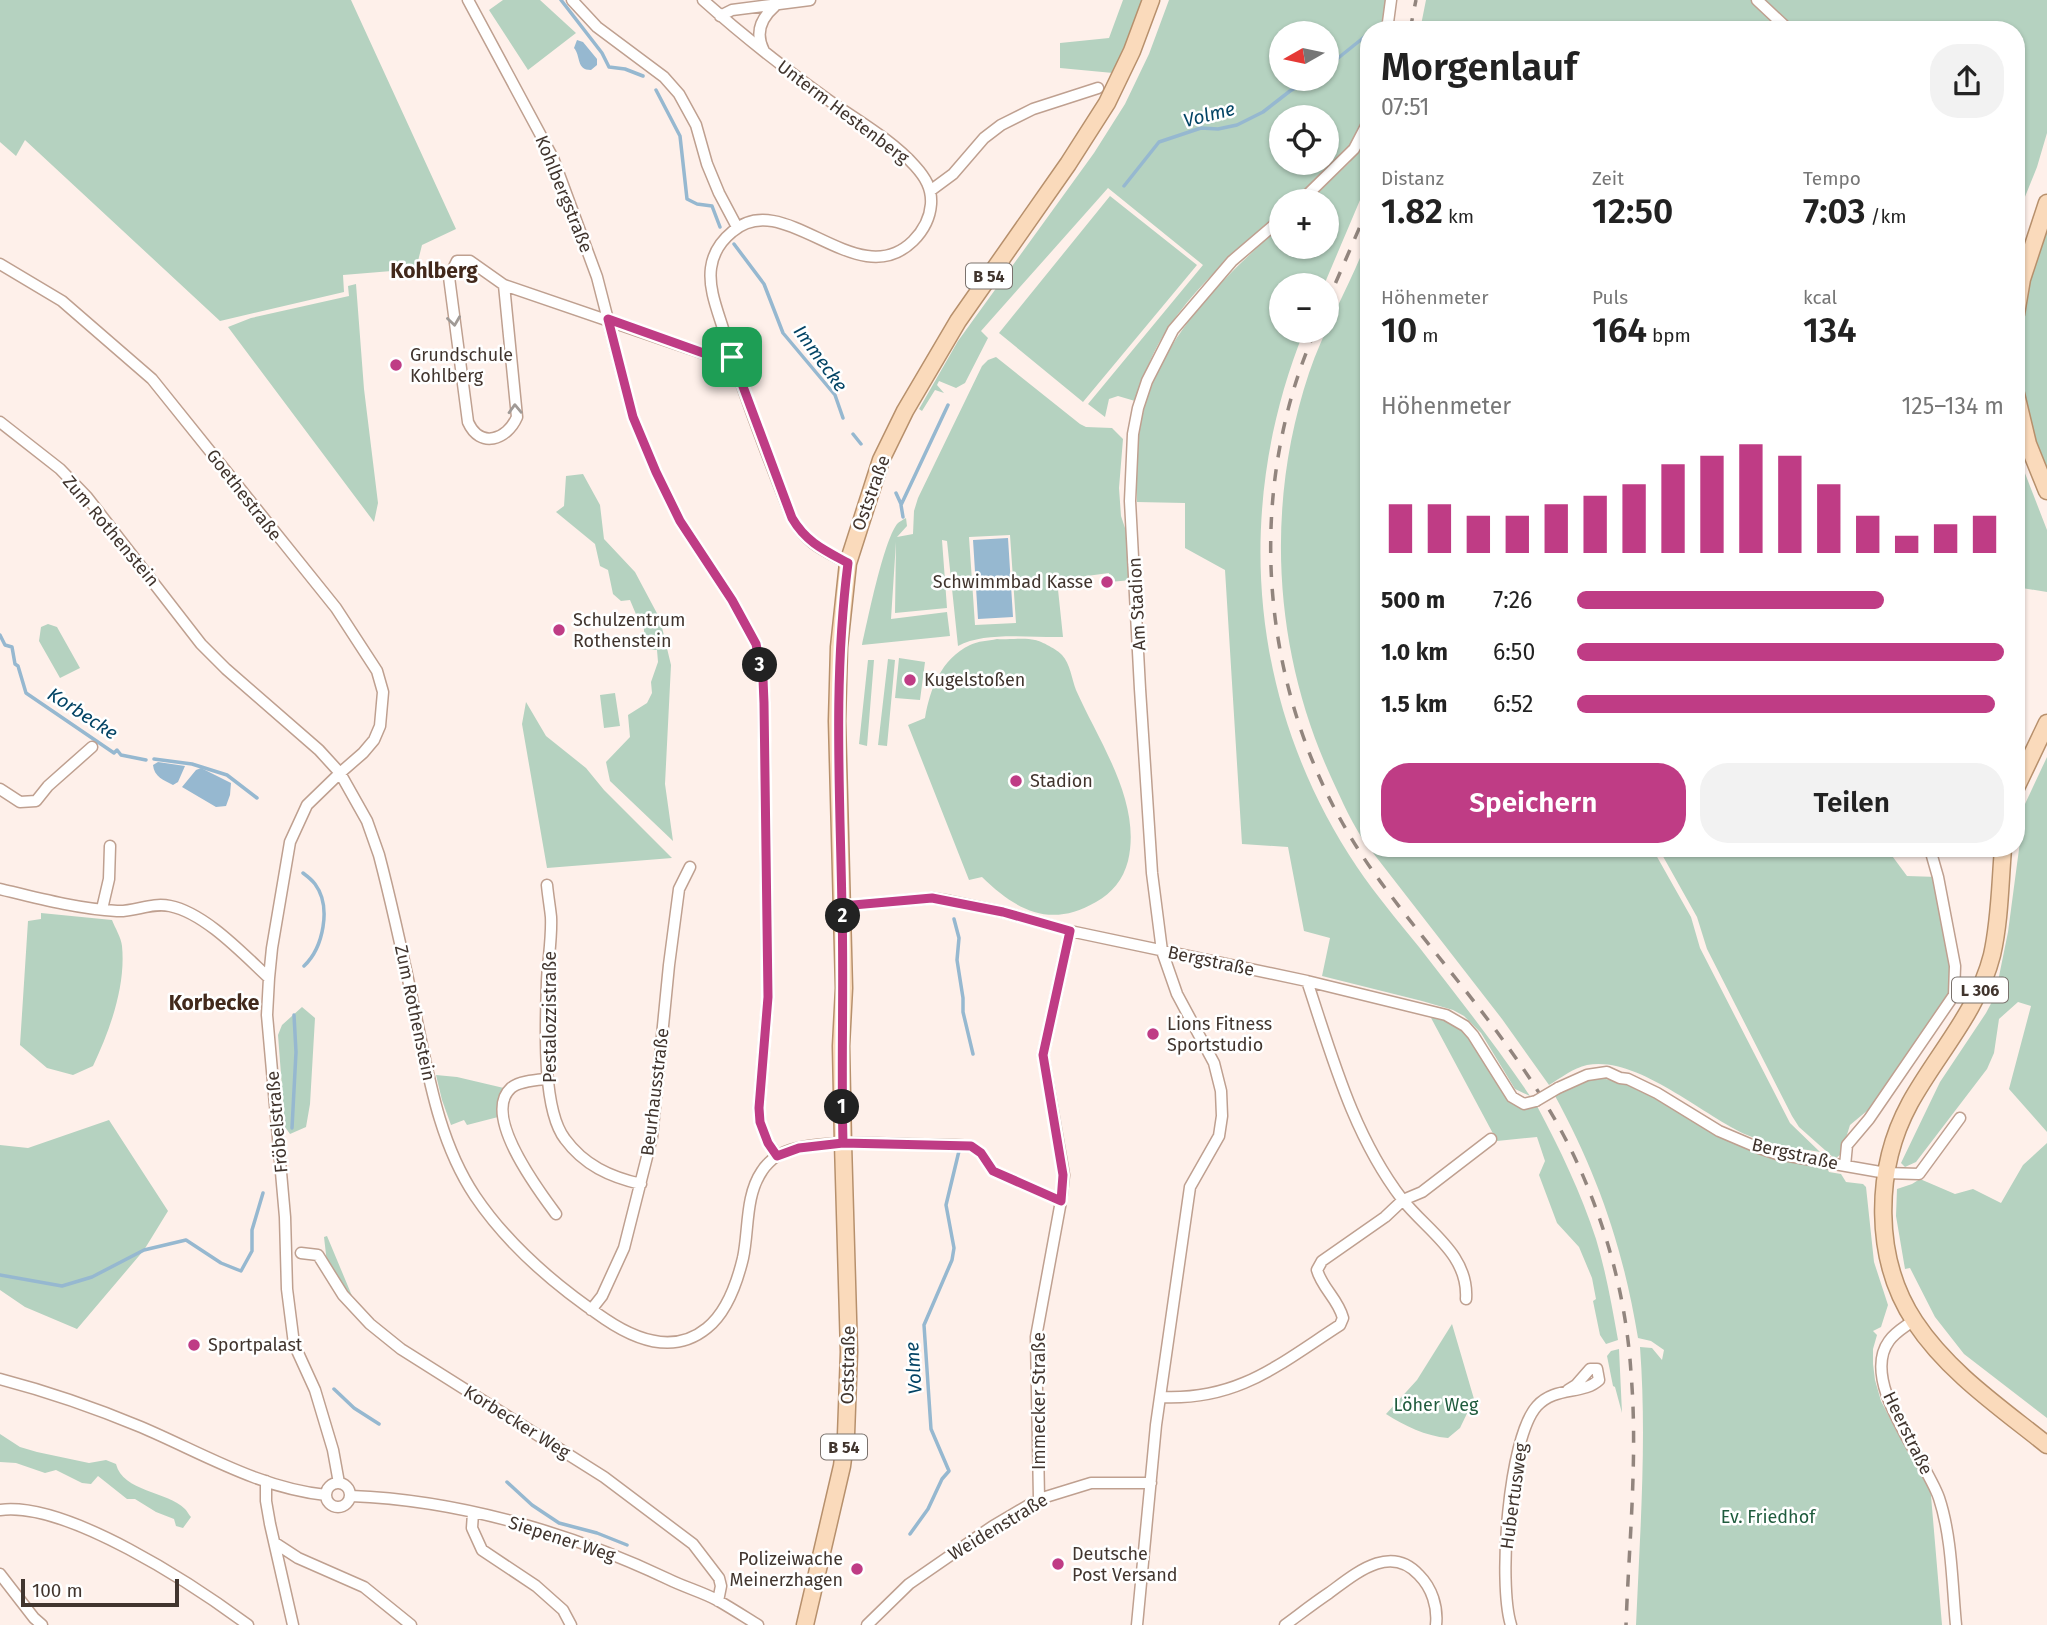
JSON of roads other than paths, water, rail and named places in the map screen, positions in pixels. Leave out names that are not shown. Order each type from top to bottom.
[{"type":"main road","name":"Oststraße","points":[[805,1625],[842,1466],[846,1435],[849,1352],[837,722],[839,647],[848,563],[881,460],[905,411],[958,321],[1107,103],[1151,0]]},
{"type":"main road","points":[[2025,270],[2047,203]]},
{"type":"main road","points":[[2025,432],[2047,491]]},
{"type":"main road","points":[[2025,769],[2047,723]]},
{"type":"main road","name":"L 306","points":[[2002,857],[1994,945],[1979,993],[1908,1107],[1895,1136],[1883,1196],[1886,1247],[1894,1275],[1914,1320],[1951,1365],[2047,1445]]},
{"type":"street","name":"Kohlbergstraße","points":[[468,0],[553,158],[597,277],[633,417],[656,472],[680,521],[751,633],[759,655],[764,703],[768,997],[759,1108],[760,1122],[768,1143],[777,1156]]},
{"type":"street","points":[[572,0],[597,27],[664,77],[679,94],[696,125],[711,174],[737,227]]},
{"type":"street","name":"Unterm Hestenberg","points":[[703,0],[766,54],[899,150],[924,177],[930,191]]},
{"type":"street","points":[[720,16],[733,10],[810,0]]},
{"type":"street","points":[[1388,21],[1391,0]]},
{"type":"street","points":[[1757,0],[1779,21]]},
{"type":"street","name":"Unterm Hestenberg","points":[[766,54],[760,41],[759,30],[762,20],[775,6]]},
{"type":"street","points":[[848,563],[812,544],[796,525],[767,455],[732,357],[715,299],[711,269],[717,250],[737,227],[768,220],[783,223],[852,254],[884,255],[896,252],[920,235],[928,220],[930,191],[953,174],[984,138],[1001,125],[1033,109],[1098,88]]},
{"type":"street","points":[[1313,189],[1353,149],[1360,136]]},
{"type":"street","name":"Am Stadion","points":[[1162,951],[1152,873],[1140,689],[1130,501],[1133,434],[1138,408],[1160,353],[1173,330],[1214,280],[1269,230]]},
{"type":"street","points":[[504,285],[517,417],[512,428],[502,436],[490,439],[481,437],[472,431],[468,422],[449,277],[457,261],[463,260],[481,267],[504,285],[723,360],[732,357]]},
{"type":"street","name":"Goethestraße","points":[[0,264],[62,301],[152,379],[336,608],[365,651],[377,671],[383,692],[380,726],[374,740],[363,753],[340,773]]},
{"type":"street","name":"Zum Rothenstein","points":[[0,422],[60,469],[87,497],[201,644],[319,750],[340,773],[367,821],[379,855],[433,1099],[452,1152],[474,1195],[504,1233],[538,1267],[591,1310],[628,1335],[652,1342],[673,1342],[692,1337],[716,1319],[729,1297],[742,1262],[754,1186],[762,1170],[777,1156]]},
{"type":"street","points":[[0,789],[20,802],[36,801],[48,786],[92,747]]},
{"type":"street","name":"Fröbelstraße","points":[[339,1483],[333,1450],[314,1390],[294,1345],[287,1289],[285,1217],[267,1015],[272,948],[290,842],[307,805],[340,773]]},
{"type":"street","points":[[102,909],[109,879],[110,846]]},
{"type":"street","points":[[1845,1166],[1847,1145],[1869,1119],[1954,995],[1955,966],[1932,857]]},
{"type":"street","name":"Beurhausstraße","points":[[591,1310],[602,1296],[624,1248],[652,1137],[679,889],[690,867]]},
{"type":"street","name":"Pestalozzistraße","points":[[547,885],[551,919],[547,982],[547,1079],[555,1118],[564,1138],[590,1165],[612,1177],[641,1184]]},
{"type":"street","points":[[0,888],[41,899],[102,909],[131,910],[155,904],[171,906],[193,915],[270,978]]},
{"type":"street","name":"Bergstraße","points":[[842,906],[932,898],[1003,912],[1070,931],[1307,981],[1385,999],[1391,1003],[1402,1003],[1455,1019],[1473,1035],[1512,1097],[1524,1104],[1536,1101],[1576,1078],[1607,1072],[1675,1102],[1738,1141],[1777,1154],[1886,1173]]},
{"type":"street","name":"Immecker Straße","points":[[1039,1499],[1036,1337],[1061,1201],[1063,1175],[1043,1055],[1070,931]]},
{"type":"street","points":[[1138,1625],[1160,1397],[1190,1187],[1219,1136],[1222,1115],[1221,1091],[1214,1063],[1177,993],[1162,951]]},
{"type":"street","points":[[1307,981],[1359,1130],[1403,1200],[1445,1244],[1460,1266],[1466,1299]]},
{"type":"street","points":[[547,1079],[512,1087],[504,1099],[503,1112],[510,1140],[527,1175],[556,1214]]},
{"type":"street","points":[[1886,1173],[1919,1174],[1960,1118]]},
{"type":"street","points":[[1160,1397],[1184,1398],[1218,1394],[1240,1387],[1283,1363],[1340,1325],[1343,1318],[1340,1307],[1320,1280],[1317,1270],[1322,1261],[1385,1217],[1403,1200],[1422,1192],[1491,1139]]},
{"type":"street","points":[[777,1156],[799,1148],[843,1143],[971,1146],[981,1153],[993,1171],[1061,1201]]},
{"type":"street","name":"Korbecker Weg","points":[[301,1253],[318,1255],[343,1295],[370,1324],[401,1349],[560,1448],[693,1544],[715,1571],[721,1586],[718,1601]]},
{"type":"street","name":"Heerstraße","points":[[1914,1320],[1888,1342],[1883,1352],[1881,1369],[1890,1405],[1931,1478],[1939,1498],[1945,1519],[1956,1625]]},
{"type":"street","name":"Siepener Weg","points":[[0,1379],[141,1427],[221,1465],[266,1482],[326,1495],[330,1504],[340,1507],[345,1506],[351,1496],[390,1499],[473,1513],[555,1532],[637,1563],[718,1601],[758,1625]]},
{"type":"street","name":"Hubertusweg","points":[[1511,1625],[1507,1608],[1505,1544],[1519,1450],[1528,1420],[1538,1404],[1556,1392],[1568,1390]]},
{"type":"street","points":[[266,1482],[266,1501],[293,1625]]},
{"type":"street","points":[[326,1495],[330,1486],[339,1483],[348,1487],[351,1496]]},
{"type":"street","name":"Weidenstraße","points":[[867,1625],[909,1584],[993,1526],[1039,1499],[1091,1483],[1151,1483]]},
{"type":"street","points":[[0,1510],[14,1508],[47,1514],[97,1534],[178,1578],[248,1625]]},
{"type":"street","points":[[473,1513],[472,1528],[482,1550],[536,1586],[563,1610],[571,1625]]},
{"type":"street","points":[[275,1543],[298,1558],[364,1587],[411,1625]]},
{"type":"street","points":[[1285,1625],[1359,1570],[1387,1560],[1414,1569],[1426,1582],[1434,1601],[1436,1625]]},
{"type":"street","points":[[0,1574],[42,1625]]},
{"type":"water","points":[[577,40],[583,42],[597,59],[597,65],[591,70],[581,65],[574,48]]},
{"type":"water","points":[[1008,538],[1013,617],[978,619],[973,540]]},
{"type":"water","points":[[158,762],[185,766],[178,782],[173,785],[157,775],[153,765]]},
{"type":"water","points":[[201,768],[231,783],[226,806],[216,807],[182,787],[196,770]]},
{"type":"waterway","name":"Immecke","points":[[561,0],[602,53],[609,67],[625,69],[643,76]]},
{"type":"waterway","name":"Volme","points":[[1339,57],[1360,40]]},
{"type":"waterway","name":"Immecke","points":[[656,90],[680,136],[687,199],[697,204],[712,206],[720,227]]},
{"type":"waterway","name":"Volme","points":[[1124,186],[1159,142],[1201,128],[1218,129],[1237,125],[1263,112],[1290,91]]},
{"type":"waterway","name":"Immecke","points":[[734,244],[764,284],[783,333],[835,395],[843,418]]},
{"type":"waterway","name":"Volme","points":[[903,517],[901,505],[948,405]]},
{"type":"waterway","name":"Immecke","points":[[853,434],[861,444]]},
{"type":"waterway","name":"Immecke","points":[[896,493],[901,504]]},
{"type":"waterway","name":"Korbecke","points":[[0,635],[5,645],[12,647],[26,693],[114,753],[117,750],[121,755],[146,760]]},
{"type":"waterway","name":"Korbecke","points":[[154,759],[192,764],[227,775],[257,798]]},
{"type":"waterway","name":"Korbecke","points":[[303,873],[320,893],[324,915],[316,949],[304,966]]},
{"type":"waterway","name":"Volme","points":[[954,919],[959,938],[957,960],[963,1012],[973,1054]]},
{"type":"waterway","name":"Korbecke","points":[[292,1128],[296,1052],[294,1015]]},
{"type":"waterway","name":"Volme","points":[[910,1534],[928,1509],[942,1479],[949,1471],[931,1429],[924,1325],[952,1260],[954,1248],[946,1205],[959,1151]]},
{"type":"waterway","points":[[0,1275],[62,1286],[92,1277],[144,1250],[186,1240],[221,1263],[241,1271],[252,1251],[252,1230],[263,1193]]},
{"type":"waterway","name":"Korbecke","points":[[334,1389],[354,1408],[379,1424]]},
{"type":"waterway","name":"Korbecke","points":[[507,1482],[532,1505],[559,1523],[597,1533],[627,1545]]},
{"type":"railway","points":[[1412,21],[1416,0]]},
{"type":"railway","points":[[1339,275],[1360,226]]},
{"type":"railway","points":[[1311,343],[1291,399],[1276,469],[1271,541],[1274,612],[1287,682],[1308,750],[1338,816],[1360,850]]},
{"type":"railway","points":[[1364,857],[1518,1061],[1566,1140],[1595,1206],[1622,1300],[1631,1373],[1633,1467],[1626,1625]]},
{"type":"place","name":"Grundschule Kohlberg","points":[[396,365]]},
{"type":"place","name":"Schwimmbad Kasse","points":[[1107,582]]},
{"type":"place","name":"Schulzentrum Rothenstein","points":[[559,630]]},
{"type":"place","name":"Kugelstoßen","points":[[910,680]]},
{"type":"place","name":"Stadion","points":[[1016,781]]},
{"type":"place","name":"Lions Fitness Sportstudio","points":[[1153,1034]]},
{"type":"place","name":"Sportpalast","points":[[194,1345]]},
{"type":"place","name":"Deutsche Post Versand","points":[[1058,1564]]},
{"type":"place","name":"Polizeiwache Meinerzhagen","points":[[857,1569]]},
{"type":"district","name":"Kohlberg","points":[[434,271]]},
{"type":"district","name":"Korbecke","points":[[214,1003]]},
{"type":"park label","name":"Löher Weg","points":[[1436,1405]]},
{"type":"park label","name":"Ev. Friedhof","points":[[1768,1517]]}]
